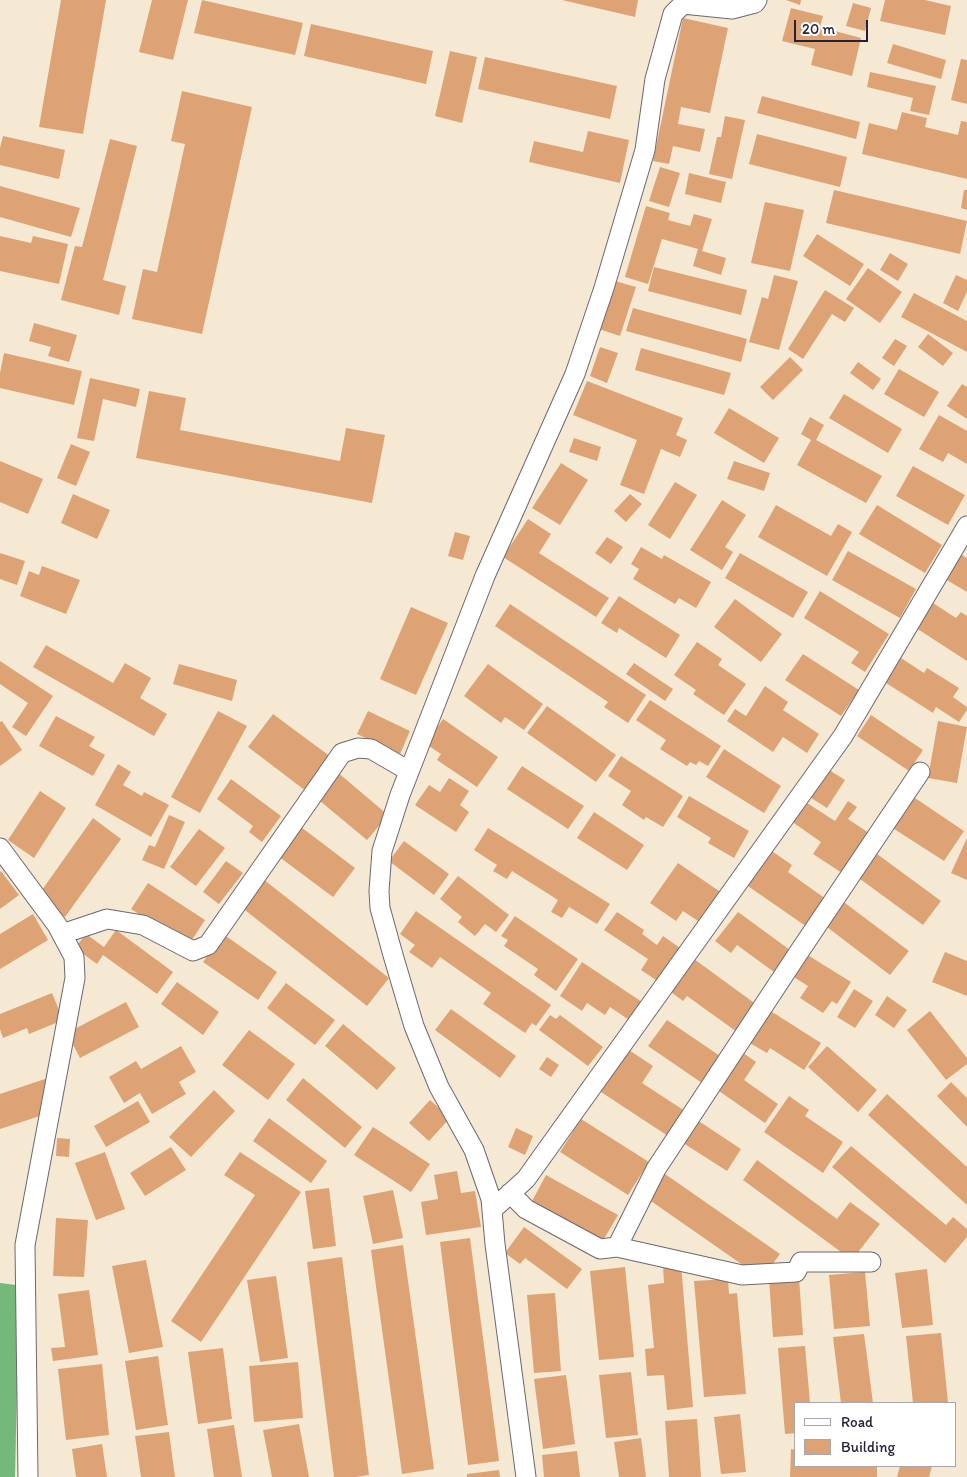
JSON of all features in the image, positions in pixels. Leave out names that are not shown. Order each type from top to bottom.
[{"type":"street","points":[[526,1477],[496,1253],[491,1199],[474,1150],[439,1087],[414,1026],[380,908],[378,891],[382,852],[409,771],[485,576],[575,374],[604,288],[645,150],[656,79],[673,14],[683,4],[732,9],[755,3],[757,0]]},
{"type":"street","points":[[492,1210],[526,1179],[843,736],[967,526]]},
{"type":"street","points":[[62,934],[107,919],[143,925],[193,951],[208,945],[342,752],[358,748],[371,749],[409,771]]},
{"type":"street","points":[[617,1247],[656,1169],[920,772]]},
{"type":"street","points":[[0,848],[62,934],[74,957],[75,978],[25,1245],[28,1477]]},
{"type":"street","points":[[510,1193],[526,1209],[600,1249],[617,1247],[742,1275],[796,1272],[801,1262],[871,1262]]},
{"type":"green space","points":[[0,1283],[16,1285],[17,1386],[15,1477],[0,1477]]},
{"type":"building","points":[[61,0],[106,0],[83,134],[39,127]]},
{"type":"building","points":[[152,0],[188,0],[173,60],[139,52]]},
{"type":"building","points":[[202,0],[303,23],[295,55],[194,33]]},
{"type":"building","points":[[562,0],[638,0],[635,17]]},
{"type":"building","points":[[786,0],[801,0],[800,5]]},
{"type":"building","points":[[885,0],[925,0],[951,6],[945,35],[880,21]]},
{"type":"building","points":[[853,3],[871,8],[865,31],[846,26]]},
{"type":"building","points":[[791,8],[823,16],[820,27],[861,38],[852,76],[811,65],[815,49],[782,41]]},
{"type":"building","points":[[683,18],[728,28],[710,113],[681,107],[678,124],[705,129],[700,152],[673,146],[669,164],[653,161]]},
{"type":"building","points":[[311,24],[433,51],[426,84],[304,56]]},
{"type":"building","points":[[893,44],[946,60],[941,79],[887,63]]},
{"type":"building","points":[[450,51],[477,57],[462,123],[435,116]]},
{"type":"building","points":[[485,57],[617,86],[610,119],[478,89]]},
{"type":"building","points":[[961,59],[967,60],[967,104],[951,100]]},
{"type":"building","points":[[870,72],[936,86],[929,115],[910,111],[913,98],[867,87]]},
{"type":"building","points":[[182,91],[252,107],[202,334],[132,319],[143,269],[157,272],[185,144],[171,141]]},
{"type":"building","points":[[762,96],[860,122],[856,139],[757,113]]},
{"type":"building","points":[[902,112],[927,118],[925,127],[958,135],[961,121],[967,122],[967,179],[862,154],[869,123],[897,130]]},
{"type":"building","points":[[725,116],[745,120],[732,179],[709,174],[717,137],[721,137]]},
{"type":"building","points":[[588,131],[629,140],[620,183],[529,162],[534,141],[583,152]]},
{"type":"building","points":[[757,134],[847,157],[840,187],[749,164]]},
{"type":"building","points":[[3,136],[65,150],[59,179],[0,165],[0,148]]},
{"type":"building","points":[[110,139],[137,146],[103,280],[126,286],[119,315],[61,300],[75,246],[82,247]]},
{"type":"building","points":[[660,167],[680,173],[669,207],[649,201]]},
{"type":"building","points":[[689,173],[726,182],[721,203],[685,194]]},
{"type":"building","points":[[0,186],[80,208],[71,237],[0,217]]},
{"type":"building","points":[[834,190],[967,221],[960,254],[826,223]]},
{"type":"building","points":[[964,190],[967,190],[967,210],[961,208]]},
{"type":"building","points":[[765,202],[804,210],[790,271],[751,263]]},
{"type":"building","points":[[646,206],[670,213],[668,220],[690,226],[694,214],[712,219],[702,251],[726,258],[721,275],[693,266],[698,249],[662,239],[648,284],[625,277]]},
{"type":"building","points":[[817,234],[864,264],[850,286],[803,256]]},
{"type":"building","points":[[0,236],[31,243],[33,236],[68,244],[59,284],[0,271]]},
{"type":"building","points":[[890,253],[908,264],[898,281],[880,270]]},
{"type":"building","points":[[654,267],[747,290],[741,315],[648,291]]},
{"type":"building","points":[[868,268],[902,292],[880,323],[846,299]]},
{"type":"building","points":[[774,275],[798,281],[779,350],[749,342],[762,297],[768,299]]},
{"type":"building","points":[[956,275],[967,280],[967,292],[958,311],[943,303]]},
{"type":"building","points":[[615,281],[636,287],[620,336],[599,329]]},
{"type":"building","points":[[825,290],[854,308],[845,322],[832,314],[803,359],[788,349]]},
{"type":"building","points":[[914,293],[967,321],[967,352],[901,317]]},
{"type":"building","points":[[633,308],[747,339],[741,362],[626,331]]},
{"type":"building","points":[[34,323],[77,335],[69,362],[48,356],[51,347],[29,341]]},
{"type":"building","points":[[928,334],[953,353],[943,366],[918,347]]},
{"type":"building","points":[[895,339],[907,346],[894,366],[882,358]]},
{"type":"building","points":[[600,347],[618,353],[607,383],[590,376]]},
{"type":"building","points":[[641,348],[731,373],[724,395],[635,370]]},
{"type":"building","points":[[4,353],[82,371],[74,405],[0,388],[0,373]]},
{"type":"building","points":[[790,357],[803,370],[773,400],[760,387]]},
{"type":"building","points":[[858,362],[881,379],[873,390],[850,373]]},
{"type":"building","points":[[899,369],[939,392],[924,417],[884,394]]},
{"type":"building","points":[[90,378],[140,389],[136,407],[103,399],[94,441],[77,438]]},
{"type":"building","points":[[587,381],[683,418],[676,435],[687,440],[680,457],[661,449],[644,494],[620,485],[637,440],[573,415]]},
{"type":"building","points":[[962,384],[967,387],[967,419],[947,406]]},
{"type":"building","points":[[149,391],[186,398],[180,430],[340,461],[346,428],[385,435],[372,503],[136,458]]},
{"type":"building","points":[[844,394],[902,429],[888,453],[829,418]]},
{"type":"building","points":[[729,408],[779,438],[764,463],[714,433]]},
{"type":"building","points":[[939,415],[967,431],[967,464],[948,453],[943,462],[919,449]]},
{"type":"building","points":[[810,417],[824,425],[816,440],[882,476],[866,503],[797,465],[811,440],[801,434]]},
{"type":"building","points":[[574,438],[601,447],[597,461],[569,452]]},
{"type":"building","points":[[71,444],[90,452],[76,486],[57,478]]},
{"type":"building","points":[[0,461],[43,479],[28,514],[0,502]]},
{"type":"building","points":[[734,461],[770,473],[764,491],[727,479]]},
{"type":"building","points":[[561,463],[588,480],[560,525],[532,508]]},
{"type":"building","points":[[913,466],[965,495],[948,525],[896,496]]},
{"type":"building","points":[[675,482],[697,495],[670,539],[648,525]]},
{"type":"building","points":[[73,494],[110,510],[97,539],[61,523]]},
{"type":"building","points":[[630,494],[642,504],[626,522],[614,511]]},
{"type":"building","points":[[722,500],[746,515],[725,547],[733,552],[722,570],[690,550]]},
{"type":"building","points":[[776,505],[831,536],[838,524],[852,532],[827,576],[758,537]]},
{"type":"building","points":[[877,505],[942,545],[925,573],[859,534]]},
{"type":"building","points":[[528,519],[551,534],[539,553],[609,598],[596,617],[503,557]]},
{"type":"building","points":[[455,532],[470,536],[463,560],[448,556]]},
{"type":"building","points":[[607,537],[623,547],[611,564],[595,553]]},
{"type":"building","points":[[641,547],[662,559],[664,555],[711,582],[696,608],[679,598],[675,604],[633,579],[639,569],[631,564]]},
{"type":"building","points":[[848,551],[916,589],[900,618],[832,580]]},
{"type":"building","points":[[955,551],[967,558],[967,592],[940,576]]},
{"type":"building","points":[[0,553],[25,561],[17,585],[0,579]]},
{"type":"building","points":[[740,553],[808,592],[793,618],[725,578]]},
{"type":"building","points":[[42,566],[80,580],[66,614],[20,596],[29,571],[39,575]]},
{"type":"building","points":[[820,591],[889,634],[865,672],[851,663],[859,652],[804,618]]},
{"type":"building","points":[[619,596],[680,635],[666,658],[619,628],[617,633],[601,623]]},
{"type":"building","points":[[735,599],[782,634],[761,662],[714,627]]},
{"type":"building","points":[[930,601],[956,618],[961,612],[967,616],[967,661],[913,626]]},
{"type":"building","points":[[510,604],[646,695],[628,723],[604,707],[608,702],[495,626]]},
{"type":"building","points":[[411,607],[448,623],[416,695],[380,679]]},
{"type":"building","points":[[697,642],[722,659],[718,665],[746,684],[724,715],[693,694],[696,690],[674,675]]},
{"type":"building","points":[[46,645],[113,683],[125,663],[151,678],[140,698],[167,714],[154,736],[33,667]]},
{"type":"building","points":[[803,654],[859,690],[841,716],[785,680]]},
{"type":"building","points":[[898,656],[924,673],[927,668],[959,688],[953,697],[967,707],[967,710],[959,722],[936,707],[933,713],[883,681]]},
{"type":"building","points":[[0,661],[53,696],[26,736],[12,727],[28,703],[0,684]]},
{"type":"building","points":[[634,663],[673,689],[665,701],[626,674]]},
{"type":"building","points":[[179,664],[237,680],[232,701],[173,684]]},
{"type":"building","points":[[488,664],[543,704],[524,730],[505,717],[501,723],[464,696]]},
{"type":"building","points":[[765,686],[788,702],[783,710],[819,734],[807,753],[783,737],[773,752],[727,721],[735,709],[746,716]]},
{"type":"building","points":[[650,700],[721,746],[708,766],[699,761],[696,765],[690,762],[687,766],[660,749],[666,740],[636,720]]},
{"type":"building","points":[[547,706],[616,755],[596,782],[527,733]]},
{"type":"building","points":[[218,711],[247,726],[200,813],[171,797]]},
{"type":"building","points":[[368,711],[410,731],[400,754],[357,734]]},
{"type":"building","points":[[273,714],[331,757],[306,791],[248,747]]},
{"type":"building","points":[[871,715],[923,750],[909,771],[857,736]]},
{"type":"building","points":[[56,716],[95,737],[89,746],[105,755],[93,776],[39,746]]},
{"type":"building","points":[[443,719],[498,757],[477,787],[437,760],[441,754],[426,744]]},
{"type":"building","points":[[2,721],[22,750],[0,766],[0,722]]},
{"type":"building","points":[[938,721],[967,727],[957,783],[928,778]]},
{"type":"building","points":[[724,749],[781,786],[764,813],[706,777]]},
{"type":"building","points":[[621,756],[683,796],[663,827],[646,817],[644,820],[622,805],[631,791],[608,776]]},
{"type":"building","points":[[118,764],[131,772],[123,785],[142,796],[144,792],[169,805],[151,837],[95,805]]},
{"type":"building","points":[[522,766],[584,806],[568,829],[507,789]]},
{"type":"building","points":[[826,768],[845,780],[827,808],[808,796]]},
{"type":"building","points":[[336,771],[388,815],[367,840],[314,796]]},
{"type":"building","points":[[449,778],[469,791],[460,805],[469,812],[456,832],[415,805],[429,785],[440,792]]},
{"type":"building","points":[[231,779],[281,816],[262,842],[249,832],[253,826],[217,799]]},
{"type":"building","points":[[40,791],[66,808],[34,858],[8,840]]},
{"type":"building","points":[[909,794],[964,831],[944,861],[888,825]]},
{"type":"building","points":[[689,796],[749,831],[734,858],[708,843],[711,838],[677,817]]},
{"type":"building","points":[[804,801],[835,821],[848,801],[857,807],[848,819],[872,835],[845,875],[813,854],[821,842],[791,821]]},
{"type":"building","points":[[594,812],[644,845],[627,870],[577,838]]},
{"type":"building","points":[[169,815],[185,822],[164,869],[142,860],[149,845],[155,847]]},
{"type":"building","points":[[93,818],[121,839],[65,917],[37,897]]},
{"type":"building","points":[[297,824],[355,868],[333,897],[274,853]]},
{"type":"building","points":[[488,828],[610,904],[597,924],[569,907],[562,918],[551,912],[558,900],[512,871],[507,879],[493,871],[497,865],[474,850]]},
{"type":"building","points":[[199,829],[225,848],[196,886],[170,867]]},
{"type":"building","points":[[967,838],[967,880],[951,873]]},
{"type":"building","points":[[404,841],[449,874],[434,895],[389,861]]},
{"type":"building","points":[[769,849],[792,865],[788,872],[826,899],[807,927],[745,884]]},
{"type":"building","points":[[873,851],[941,901],[923,925],[856,876]]},
{"type":"building","points":[[226,861],[243,873],[219,904],[203,892]]},
{"type":"building","points":[[678,863],[722,893],[701,923],[683,911],[676,921],[650,903]]},
{"type":"building","points":[[0,872],[19,895],[0,909]]},
{"type":"building","points":[[458,876],[509,915],[496,932],[485,924],[475,936],[458,922],[462,917],[440,899]]},
{"type":"building","points":[[263,879],[389,978],[367,1006],[241,907]]},
{"type":"building","points":[[148,883],[205,920],[188,946],[131,909]]},
{"type":"building","points":[[841,900],[909,951],[890,975],[823,924]]},
{"type":"building","points":[[416,911],[551,1005],[536,1026],[532,1023],[525,1033],[483,1004],[491,993],[440,957],[432,968],[409,952],[415,945],[400,934]]},
{"type":"building","points":[[617,912],[644,930],[642,934],[657,945],[663,936],[680,948],[659,982],[641,970],[648,959],[604,930]]},
{"type":"building","points":[[738,912],[790,950],[774,972],[737,945],[731,953],[715,941]]},
{"type":"building","points":[[33,914],[48,940],[0,969],[0,934]]},
{"type":"building","points":[[515,916],[578,959],[556,991],[534,975],[538,969],[504,946],[508,940],[501,936]]},
{"type":"building","points":[[116,930],[173,972],[157,994],[103,955],[97,964],[75,948],[86,934],[104,947]]},
{"type":"building","points":[[223,934],[277,972],[258,1000],[203,962]]},
{"type":"building","points":[[945,952],[967,961],[967,996],[932,982]]},
{"type":"building","points":[[806,954],[851,982],[837,1004],[832,1001],[823,1013],[800,998],[808,986],[792,976]]},
{"type":"building","points":[[694,959],[757,1005],[737,1032],[687,996],[683,1001],[671,992]]},
{"type":"building","points":[[582,962],[642,1002],[629,1020],[610,1007],[605,1015],[587,1003],[582,1011],[560,996]]},
{"type":"building","points":[[177,982],[219,1012],[203,1035],[161,1004]]},
{"type":"building","points":[[286,983],[335,1020],[315,1045],[267,1008]]},
{"type":"building","points":[[854,989],[873,1001],[855,1028],[837,1017]]},
{"type":"building","points":[[52,993],[63,1020],[29,1034],[27,1028],[3,1038],[0,1029],[0,1014]]},
{"type":"building","points":[[887,996],[907,1010],[894,1028],[875,1015]]},
{"type":"building","points":[[126,1002],[139,1027],[80,1058],[67,1033]]},
{"type":"building","points":[[451,1009],[516,1056],[500,1078],[435,1030]]},
{"type":"building","points":[[769,1010],[821,1043],[804,1070],[770,1048],[767,1053],[748,1042]]},
{"type":"building","points":[[930,1011],[967,1058],[967,1064],[946,1080],[907,1030]]},
{"type":"building","points":[[550,1015],[556,1019],[560,1015],[603,1047],[588,1066],[539,1030]]},
{"type":"building","points":[[667,1020],[720,1056],[702,1083],[648,1046]]},
{"type":"building","points":[[343,1024],[396,1068],[377,1090],[325,1046]]},
{"type":"building","points":[[249,1030],[295,1064],[268,1100],[222,1065]]},
{"type":"building","points":[[181,1046],[196,1072],[179,1082],[186,1094],[152,1114],[140,1093],[124,1103],[109,1077],[136,1061],[141,1069]]},
{"type":"building","points":[[827,1046],[877,1090],[858,1112],[808,1067]]},
{"type":"building","points":[[629,1050],[653,1066],[642,1083],[685,1111],[668,1136],[601,1092]]},
{"type":"building","points":[[742,1052],[756,1062],[744,1080],[778,1104],[765,1123],[716,1089]]},
{"type":"building","points":[[547,1057],[559,1065],[551,1077],[539,1069]]},
{"type":"building","points":[[51,1077],[46,1114],[0,1129],[0,1094]]},
{"type":"building","points":[[303,1078],[362,1127],[345,1148],[286,1100]]},
{"type":"building","points":[[951,1082],[967,1098],[967,1127],[937,1096]]},
{"type":"building","points":[[214,1090],[235,1111],[191,1157],[169,1137]]},
{"type":"building","points":[[887,1094],[967,1167],[967,1205],[868,1115]]},
{"type":"building","points":[[789,1096],[809,1110],[805,1116],[843,1142],[823,1173],[764,1132]]},
{"type":"building","points":[[430,1100],[450,1118],[429,1141],[409,1123]]},
{"type":"building","points":[[138,1101],[150,1122],[106,1147],[94,1126]]},
{"type":"building","points":[[269,1118],[327,1161],[311,1183],[253,1141]]},
{"type":"building","points":[[694,1118],[741,1149],[727,1171],[680,1141]]},
{"type":"building","points":[[581,1119],[649,1162],[628,1195],[560,1152]]},
{"type":"building","points":[[373,1127],[430,1164],[411,1192],[354,1155]]},
{"type":"building","points":[[516,1128],[533,1136],[525,1155],[508,1147]]},
{"type":"building","points":[[57,1138],[70,1139],[69,1157],[56,1156]]},
{"type":"building","points":[[851,1146],[946,1225],[953,1217],[967,1229],[967,1237],[945,1263],[832,1167]]},
{"type":"building","points":[[171,1147],[186,1170],[145,1196],[130,1173]]},
{"type":"building","points":[[105,1152],[125,1209],[96,1220],[75,1163]]},
{"type":"building","points":[[240,1152],[301,1192],[201,1342],[171,1321],[255,1195],[224,1175]]},
{"type":"building","points":[[757,1160],[837,1219],[850,1202],[880,1224],[852,1260],[743,1180]]},
{"type":"building","points":[[457,1171],[461,1193],[475,1191],[481,1227],[426,1235],[421,1202],[438,1199],[434,1175]]},
{"type":"building","points":[[665,1174],[780,1254],[766,1273],[754,1264],[750,1270],[648,1199]]},
{"type":"building","points":[[546,1175],[618,1215],[601,1244],[530,1205]]},
{"type":"building","points":[[329,1188],[336,1246],[313,1249],[305,1191]]},
{"type":"building","points":[[393,1190],[403,1238],[373,1244],[363,1196]]},
{"type":"building","points":[[56,1218],[88,1220],[84,1277],[53,1276]]},
{"type":"building","points":[[524,1227],[582,1269],[567,1289],[525,1258],[520,1264],[505,1253]]},
{"type":"building","points":[[470,1238],[499,1461],[468,1465],[440,1242]]},
{"type":"building","points":[[403,1245],[434,1469],[402,1474],[371,1250]]},
{"type":"building","points":[[342,1257],[369,1475],[356,1477],[334,1477],[307,1262]]},
{"type":"building","points":[[146,1260],[163,1347],[129,1353],[112,1266]]},
{"type":"building","points":[[681,1265],[693,1407],[667,1410],[664,1375],[647,1376],[645,1349],[654,1348],[648,1285],[664,1283],[663,1266]]},
{"type":"building","points":[[625,1267],[634,1357],[599,1360],[590,1271]]},
{"type":"building","points":[[927,1269],[933,1325],[902,1328],[895,1273]]},
{"type":"building","points":[[865,1272],[870,1326],[834,1329],[829,1275]]},
{"type":"building","points":[[276,1276],[288,1358],[260,1362],[247,1280]]},
{"type":"building","points":[[799,1277],[803,1335],[773,1337],[769,1279]]},
{"type":"building","points":[[728,1279],[729,1294],[737,1293],[746,1394],[704,1397],[694,1281]]},
{"type":"building","points":[[89,1290],[98,1355],[53,1361],[51,1348],[65,1347],[58,1294]]},
{"type":"building","points":[[555,1293],[561,1371],[534,1373],[527,1295]]},
{"type":"building","points":[[941,1333],[948,1402],[913,1402],[906,1336]]},
{"type":"building","points":[[864,1334],[873,1402],[841,1402],[833,1337]]},
{"type":"building","points":[[805,1346],[810,1402],[794,1402],[794,1433],[785,1434],[778,1348]]},
{"type":"building","points":[[223,1348],[232,1419],[198,1424],[188,1352]]},
{"type":"building","points":[[158,1356],[168,1425],[136,1430],[125,1361]]},
{"type":"building","points":[[298,1362],[303,1418],[254,1422],[249,1366]]},
{"type":"building","points":[[102,1364],[109,1435],[66,1440],[58,1369]]},
{"type":"building","points":[[631,1372],[638,1435],[606,1438],[599,1375]]},
{"type":"building","points":[[566,1375],[575,1444],[543,1449],[534,1379]]},
{"type":"building","points":[[740,1414],[746,1472],[721,1474],[714,1417]]},
{"type":"building","points":[[697,1419],[701,1477],[669,1477],[665,1421]]},
{"type":"building","points":[[299,1424],[309,1477],[272,1477],[263,1430]]},
{"type":"building","points":[[234,1425],[242,1477],[214,1477],[207,1429]]},
{"type":"building","points":[[169,1432],[175,1477],[141,1477],[135,1436]]},
{"type":"building","points":[[641,1438],[646,1477],[619,1477],[614,1442]]},
{"type":"building","points":[[102,1444],[107,1477],[76,1477],[72,1449]]},
{"type":"building","points":[[791,1449],[794,1450],[794,1467],[877,1467],[877,1477],[790,1477]]},
{"type":"building","points":[[577,1451],[580,1477],[544,1477],[542,1455]]},
{"type":"building","points":[[900,1467],[932,1467],[929,1477],[897,1477]]},
{"type":"building","points":[[499,1470],[500,1477],[467,1477],[467,1474]]}]
